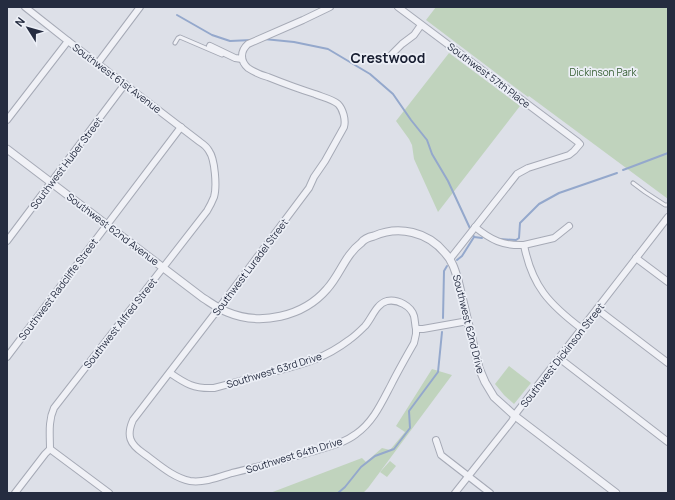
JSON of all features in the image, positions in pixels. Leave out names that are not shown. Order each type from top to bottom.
[{"type":"street","name":"Southwest 61st Avenue","points":[[25,7],[209,150]]},
{"type":"street","points":[[98,63],[140,7]]},
{"type":"street","points":[[210,46],[242,60],[244,47],[248,44],[330,7]]},
{"type":"street","name":"Southwest 57th Place","points":[[398,7],[580,144],[574,152],[569,155],[528,168],[517,174],[475,227]]},
{"type":"street","points":[[392,54],[411,37],[421,25]]},
{"type":"street","points":[[7,120],[68,41]]},
{"type":"street","name":"Southwest Luradel Street","points":[[130,428],[133,420],[309,188],[344,127],[345,121],[343,112],[338,104],[331,100],[268,78],[248,68],[242,60]]},
{"type":"street","name":"Southwest Huber Street","points":[[7,241],[126,84]]},
{"type":"street","name":"Southwest Radcliffe Street","points":[[7,357],[181,127]]},
{"type":"street","name":"Southwest 62nd Avenue","points":[[7,149],[106,225],[219,308]]},
{"type":"street","name":"Southwest Alfred Street","points":[[50,449],[50,423],[54,408],[207,211],[214,198],[214,166],[209,150]]},
{"type":"street","name":"Southwest Dickinson Street","points":[[455,493],[668,217]]},
{"type":"street","points":[[450,259],[475,227],[491,239],[501,243],[524,245],[554,238],[569,226]]},
{"type":"street","name":"Southwest 62nd Drive","points":[[219,308],[239,316],[271,318],[285,315],[313,302],[328,289],[350,254],[362,242],[387,231],[396,230],[422,235],[439,246],[450,259],[458,280],[478,364],[485,382],[494,397],[515,416]]},
{"type":"street","points":[[524,245],[530,268],[538,284],[555,307],[582,329]]},
{"type":"street","points":[[636,258],[668,282]]},
{"type":"street","name":"Southwest 63rd Drive","points":[[170,373],[188,385],[200,388],[214,388],[312,361],[332,352],[350,339],[365,325],[378,306],[389,301],[400,302],[408,307],[414,316],[416,329]]},
{"type":"street","points":[[598,309],[668,363]]},
{"type":"street","points":[[416,329],[468,322]]},
{"type":"street","name":"Southwest 64th Drive","points":[[130,428],[130,439],[142,452],[172,474],[181,479],[192,481],[206,480],[262,466],[342,442],[355,435],[366,426],[376,412],[414,342],[416,329]]},
{"type":"street","points":[[559,358],[668,442]]},
{"type":"street","points":[[515,416],[616,493]]},
{"type":"street","points":[[436,440],[440,455],[490,493]]},
{"type":"street","points":[[15,493],[44,454],[50,449],[109,493]]},
{"type":"lane","points":[[175,43],[180,37],[225,56],[242,60]]},
{"type":"lane","points":[[633,183],[665,205],[668,205]]},
{"type":"green space","name":"Dickinson Park","points":[[436,7],[668,7],[668,199],[529,96],[528,97],[426,20]]},
{"type":"green space","points":[[449,53],[520,106],[438,212],[414,159],[412,145],[396,121]]},
{"type":"green space","points":[[509,366],[531,383],[514,404],[495,384]]},
{"type":"green space","points":[[432,369],[452,375],[363,493],[270,493],[362,458],[366,462],[382,448],[390,450],[405,432],[396,426]]},
{"type":"green space","points":[[390,461],[396,466],[387,477],[380,472]]},
{"type":"waterway","points":[[177,15],[212,35],[230,41],[252,40]]},
{"type":"waterway","points":[[264,39],[294,42],[328,49],[370,74],[393,94],[427,140],[432,154],[448,181],[474,237]]},
{"type":"waterway","points":[[623,170],[668,153]]},
{"type":"waterway","points":[[499,239],[516,240],[519,238],[520,223],[539,204],[559,193],[617,173]]},
{"type":"waterway","points":[[474,237],[482,238]]},
{"type":"waterway","points":[[457,260],[462,256],[474,237]]},
{"type":"waterway","points":[[443,318],[444,271],[447,266]]},
{"type":"waterway","points":[[338,493],[345,487],[361,467],[375,456],[394,449],[410,428],[409,411],[438,372],[442,332]]},
{"type":"district","name":"Crestwood","points":[[388,57]]}]
